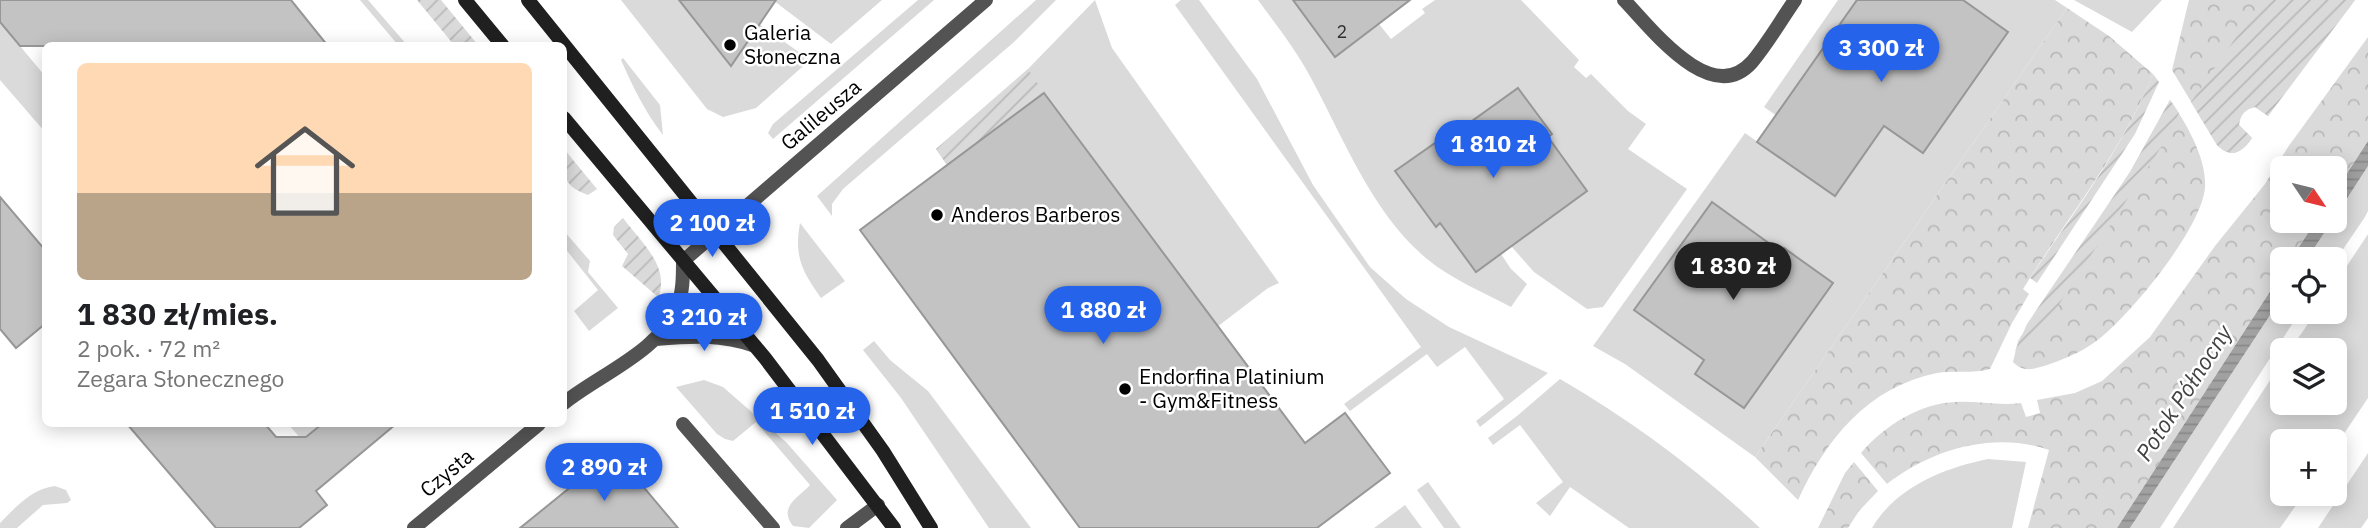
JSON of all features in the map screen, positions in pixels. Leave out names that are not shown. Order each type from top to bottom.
[{"type":"street","points":[[465,0],[500,42]]},
{"type":"street","points":[[528,0],[562,42]]},
{"type":"street","name":"Galileusza","points":[[683,261],[986,0]]},
{"type":"street","points":[[1624,0],[1688,62],[1706,75],[1719,78],[1736,75],[1751,63],[1795,0]]},
{"type":"street","points":[[567,48],[818,360],[883,451],[931,528]]},
{"type":"street","points":[[567,122],[755,346],[894,528]]},
{"type":"street","points":[[567,401],[656,339],[678,304],[683,261]]},
{"type":"street","points":[[656,339],[704,335],[731,338],[755,346]]},
{"type":"street","points":[[683,424],[774,528]]},
{"type":"street","name":"Czysta","points":[[414,528],[535,427]]},
{"type":"street","points":[[847,528],[878,505]]},
{"type":"green space","points":[[360,0],[368,0],[404,42],[395,42]]},
{"type":"green space","points":[[417,0],[441,0],[476,42],[452,42]]},
{"type":"green space","points":[[621,0],[679,0],[731,65],[759,24],[810,60],[756,108],[723,117],[707,109]]},
{"type":"green space","points":[[775,0],[882,0],[831,44]]},
{"type":"green space","points":[[918,0],[934,0],[773,139],[768,133],[773,124]]},
{"type":"green space","points":[[1036,0],[1056,0],[1014,42],[843,189],[832,204],[832,216],[817,196]]},
{"type":"green space","points":[[1095,0],[1112,48],[1279,283],[1268,288],[1217,327],[1044,93],[947,165],[936,149],[1028,69]]},
{"type":"green space","points":[[1181,0],[1199,0],[1257,79],[1313,185],[1370,267],[1406,299],[1449,327],[1548,373],[1480,427],[1476,421],[1504,399],[1465,347],[1437,367],[1427,354],[1350,411],[1344,404],[1421,347],[1175,5]]},
{"type":"green space","points":[[1258,0],[1297,0],[1335,57],[1379,24],[1391,39],[1425,13],[1422,9],[1435,0],[1521,0],[1579,60],[1574,67],[1586,78],[1591,74],[1628,111],[1646,124],[1628,149],[1687,189],[1603,307],[1587,309],[1534,272],[1511,246],[1548,137],[1552,133],[1518,88],[1440,144],[1438,141],[1395,172],[1435,226],[1440,223],[1476,272],[1501,254],[1511,269],[1527,284],[1511,307],[1436,266],[1408,241],[1390,220],[1361,175],[1306,69]]},
{"type":"green space","points":[[1838,0],[1857,0],[1810,68],[1875,120],[1923,153],[2008,32],[1963,0],[2055,0],[2067,8],[1755,457],[1625,364],[1593,346],[1745,133],[1834,195],[1853,168],[1764,107]],"holes":[[[1712,202],[1781,252],[1784,249],[1833,283],[1744,408],[1696,374],[1704,360],[1634,310]]]},
{"type":"green space","points":[[2074,0],[2162,0],[2132,32]]},
{"type":"green space","points":[[2189,0],[2355,0],[2268,116],[2255,107],[2244,113],[2239,125],[2252,138],[2240,150],[2232,153],[2217,145],[2172,70]]},
{"type":"green space","points":[[2262,0],[2355,0],[2268,116],[2255,107],[2244,113],[2239,125],[2252,138],[2240,150],[2227,152],[2217,145],[2191,102]]},
{"type":"green space","points":[[2067,8],[2109,36],[2153,74],[2125,131],[2023,289],[2029,294],[1990,369],[1937,373],[1912,380],[1870,403],[1836,437],[1822,456],[1798,500],[1755,457]]},
{"type":"green space","points":[[0,22],[42,72],[42,129],[0,80]]},
{"type":"green space","points":[[2368,37],[2368,141],[2347,173],[2347,156],[2282,156]]},
{"type":"green space","points":[[623,58],[660,105],[663,135],[635,90],[621,60]]},
{"type":"green space","points":[[1028,69],[1044,93],[947,165],[936,149]]},
{"type":"green space","points":[[2153,74],[2159,82],[2135,134],[2037,283],[2030,278],[2112,154]]},
{"type":"green space","points":[[2170,100],[2194,141],[2203,165],[2205,188],[2201,205],[2191,225],[2146,291],[2099,339],[2081,351],[2054,363],[2033,369],[2021,368],[2013,362],[2018,341],[2130,172]]},
{"type":"green space","points":[[2170,100],[2179,113],[2167,138],[2032,346],[2015,351],[2027,324],[2130,172]]},
{"type":"green space","points":[[567,153],[597,189],[588,195],[569,183]]},
{"type":"green space","points":[[2368,166],[2368,211],[2365,217],[2345,247],[2315,247],[2324,233],[2347,233],[2347,198]]},
{"type":"green space","points":[[2270,176],[2270,233],[2308,233],[2299,247],[2270,247],[2270,292],[2117,528],[2028,528],[2049,450],[2007,442],[1964,447],[1924,461],[1887,484],[1861,453],[1892,425],[1929,407],[1956,402],[2021,403],[2026,417],[2040,413],[2037,400],[2075,393],[2102,381],[2150,337],[2215,246]]},
{"type":"green space","points":[[623,218],[657,265],[661,286],[658,297],[622,266],[628,254],[613,235],[614,227]]},
{"type":"green space","points":[[800,223],[845,281],[821,298],[801,263],[798,245]]},
{"type":"green space","points":[[567,234],[590,261],[588,272],[618,308],[589,331],[574,311],[598,290],[567,251]]},
{"type":"green space","points":[[2368,234],[2368,398],[2347,429],[2270,429],[2270,506],[2296,506],[2280,528],[2173,528],[2270,380],[2270,415],[2347,415],[2347,338],[2298,338],[2308,324],[2347,324],[2347,266]]},
{"type":"green space","points":[[2270,315],[2270,324],[2292,324],[2283,338],[2270,338],[2270,358],[2160,528],[2130,528]]},
{"type":"green space","points":[[874,341],[890,360],[928,391],[1031,528],[989,528],[901,398],[863,350]]},
{"type":"green space","points":[[1560,379],[1664,448],[1713,486],[1760,528],[1629,528],[1570,487],[1550,516],[1536,503],[1563,482],[1520,425],[1493,445],[1488,438]]},
{"type":"green space","points":[[704,380],[723,387],[786,442],[837,500],[809,528],[793,526],[788,513],[791,503],[810,485],[756,422],[733,441],[725,439],[717,434],[676,387]]},
{"type":"green space","points":[[291,427],[318,427],[302,440]]},
{"type":"green space","points":[[2368,453],[2368,518],[2361,528],[2318,528],[2333,506],[2347,506],[2347,484]]},
{"type":"green space","points":[[1988,459],[2026,462],[2012,528],[1872,528],[1894,501],[1922,482],[1955,468]]},
{"type":"green space","points":[[1854,462],[1878,491],[1859,511],[1848,528],[1818,528],[1845,473]]},
{"type":"green space","points":[[1428,482],[1461,528],[1444,528],[1417,490]]},
{"type":"green space","points":[[55,486],[66,490],[71,500],[67,503],[43,505],[17,528],[0,528],[0,523],[24,500]]},
{"type":"green space","points":[[1405,505],[1422,528],[1374,528]]},
{"type":"shaded area","points":[[2368,141],[2368,166],[2347,198],[2347,173]]},
{"type":"shaded area","points":[[2308,233],[2324,233],[2315,247],[2299,247]]},
{"type":"shaded area","points":[[2270,292],[2270,315],[2130,528],[2117,528]]},
{"type":"building","points":[[0,0],[291,0],[325,42],[42,42],[42,46],[20,46],[0,22]]},
{"type":"building","name":"Galeria Słoneczna","points":[[679,0],[776,0],[731,66]]},
{"type":"building","points":[[1293,0],[1410,0],[1335,57]]},
{"type":"building","points":[[1857,0],[1963,0],[2008,32],[1923,153],[1884,126],[1835,196],[1757,142]]},
{"type":"building","points":[[1518,88],[1552,134],[1548,137],[1587,191],[1476,272],[1440,223],[1436,227],[1395,171],[1438,141],[1440,144]]},
{"type":"building","points":[[1044,93],[1305,443],[1345,413],[1390,473],[1317,528],[1080,528],[860,230]]},
{"type":"building","points":[[0,197],[42,246],[42,326],[16,348],[0,329]]},
{"type":"building","points":[[1712,202],[1781,252],[1784,248],[1833,283],[1744,408],[1695,374],[1704,360],[1634,310]]},
{"type":"building","points":[[130,427],[268,427],[276,437],[306,437],[318,427],[392,427],[316,491],[327,505],[299,528],[216,528]]},
{"type":"building","points":[[614,452],[678,528],[520,528]]},
{"type":"place","name":"Galeria Słoneczna","points":[[730,45]]},
{"type":"place","name":"Anderos Barberos","points":[[937,215]]},
{"type":"place","name":"Endorfina Platinium - Gym&Fitness","points":[[1125,389]]},
{"type":"water label","name":"Potok Północny","points":[[2184,393]]}]
